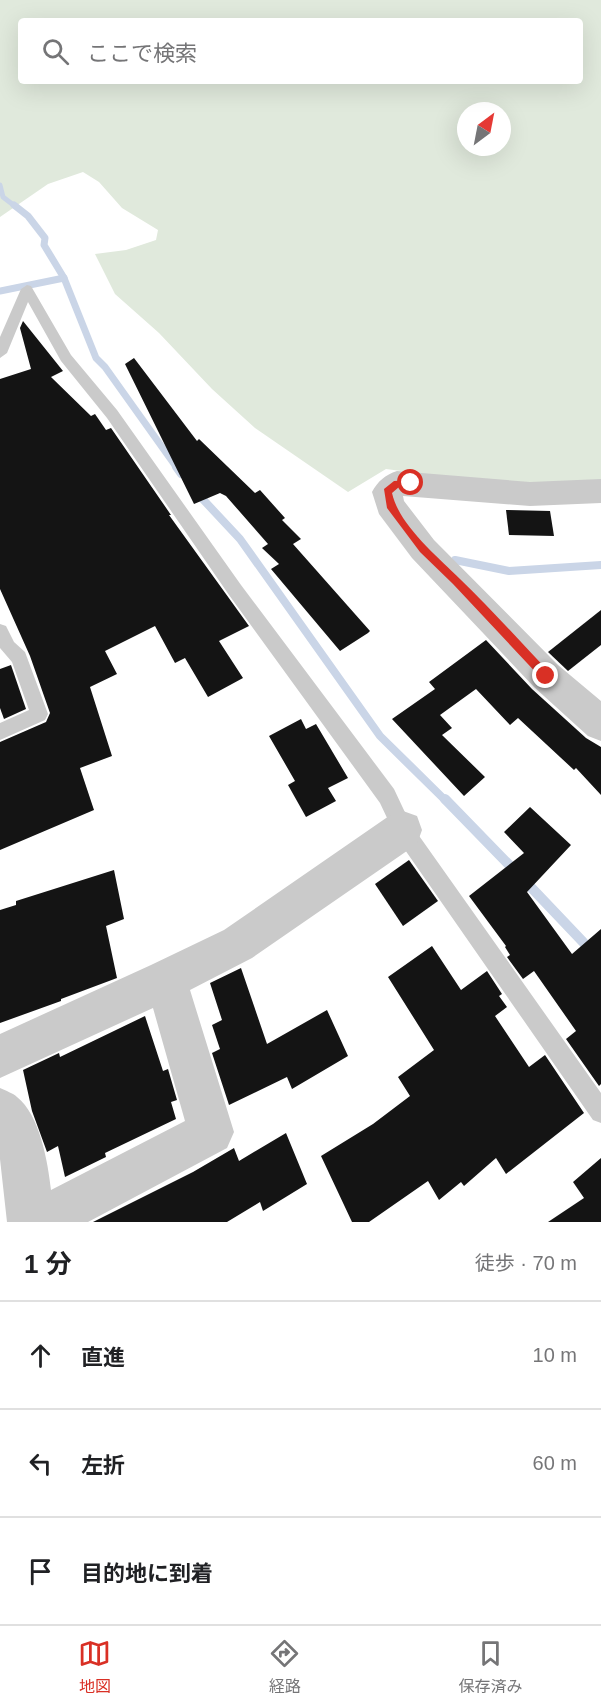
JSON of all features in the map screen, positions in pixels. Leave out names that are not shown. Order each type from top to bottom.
[{"type":"street","points":[[601,491],[563,495],[496,493],[397,483],[387,492],[390,505],[423,549],[546,676],[601,724]]},
{"type":"street","points":[[0,1056],[166,980],[238,944],[403,830]]},
{"type":"street","points":[[39,1222],[211,1132],[166,980]]},
{"type":"street","points":[[0,1111],[9,1117],[24,1161],[31,1222]]},
{"type":"lane","points":[[0,353],[27,289],[66,358],[112,414],[235,590],[387,796],[403,830],[601,1112]]},
{"type":"lane","points":[[0,631],[8,647],[19,657],[39,714],[0,732]]},
{"type":"shaded area","points":[[0,0],[601,0],[601,481],[568,485],[477,481],[386,469],[348,492],[255,428],[212,389],[159,333],[115,294],[95,254],[126,250],[156,240],[158,230],[122,208],[99,182],[83,172],[48,184],[0,217]]},
{"type":"building","points":[[23,321],[63,371],[51,377],[91,416],[95,414],[106,430],[111,428],[171,515],[169,515],[249,626],[219,641],[243,678],[208,697],[185,658],[175,663],[155,626],[105,651],[117,674],[90,687],[112,756],[80,768],[94,810],[0,850],[0,742],[46,722],[50,713],[30,656],[0,589],[0,379],[31,369],[20,328]]},
{"type":"building","points":[[134,358],[197,441],[199,439],[255,493],[260,490],[285,518],[282,520],[301,539],[293,544],[370,631],[368,633],[340,651],[271,569],[279,564],[262,548],[268,544],[226,496],[220,493],[194,504],[125,364]]},
{"type":"building","points":[[506,510],[550,511],[554,536],[509,535]]},
{"type":"building","points":[[601,610],[601,645],[568,671],[548,652]]},
{"type":"building","points":[[486,640],[532,689],[586,738],[601,747],[601,795],[576,768],[574,770],[518,718],[510,725],[476,689],[440,715],[452,728],[442,735],[485,777],[464,796],[392,719],[435,689],[429,682]]},
{"type":"building","points":[[11,665],[26,709],[4,719],[0,708],[0,669]]},
{"type":"building","points":[[301,719],[306,729],[316,724],[348,778],[328,788],[336,801],[306,817],[288,785],[295,781],[269,736]]},
{"type":"building","points":[[530,807],[571,845],[527,892],[572,954],[601,929],[601,1084],[599,1086],[566,1039],[576,1031],[534,971],[523,979],[507,957],[510,955],[506,946],[469,896],[524,853],[504,832]]},
{"type":"building","points":[[409,860],[438,901],[403,926],[375,884]]},
{"type":"building","points":[[114,870],[124,919],[106,926],[117,978],[0,1023],[0,910],[16,905],[16,901]]},
{"type":"building","points":[[432,946],[461,990],[487,971],[502,994],[499,996],[507,1007],[495,1016],[529,1067],[545,1055],[584,1113],[506,1174],[496,1158],[464,1186],[461,1182],[439,1200],[428,1181],[369,1222],[352,1222],[321,1156],[373,1124],[410,1096],[398,1077],[434,1050],[388,977]]},
{"type":"building","points":[[241,968],[267,1044],[327,1010],[348,1056],[292,1089],[287,1077],[229,1105],[212,1053],[220,1049],[212,1025],[222,1020],[210,983]]},
{"type":"building","points":[[145,1016],[163,1071],[168,1069],[177,1100],[171,1102],[176,1119],[105,1153],[106,1157],[65,1177],[58,1146],[47,1152],[32,1111],[23,1070],[59,1053],[60,1057]]},
{"type":"building","points":[[286,1133],[307,1184],[263,1211],[260,1202],[227,1222],[93,1222],[193,1172],[234,1148],[239,1161]]},
{"type":"building","points":[[601,1158],[601,1222],[548,1222],[584,1198],[573,1182]]},
{"type":"waterway","points":[[0,185],[3,197],[16,207]]},
{"type":"waterway","points":[[14,205],[28,216],[45,238],[44,245],[64,278]]},
{"type":"waterway","points":[[0,291],[64,278]]},
{"type":"waterway","points":[[64,278],[96,358],[105,367],[177,468]]},
{"type":"waterway","points":[[176,467],[181,474]]},
{"type":"waterway","points":[[197,493],[240,539],[380,736],[446,801]]},
{"type":"waterway","points":[[455,560],[509,571],[601,565]]},
{"type":"waterway","points":[[445,799],[516,872]]},
{"type":"waterway","points":[[525,881],[583,942],[601,965]]},
{"type":"route","points":[[411,483],[397,483],[387,492],[390,505],[423,549],[546,676]]}]
